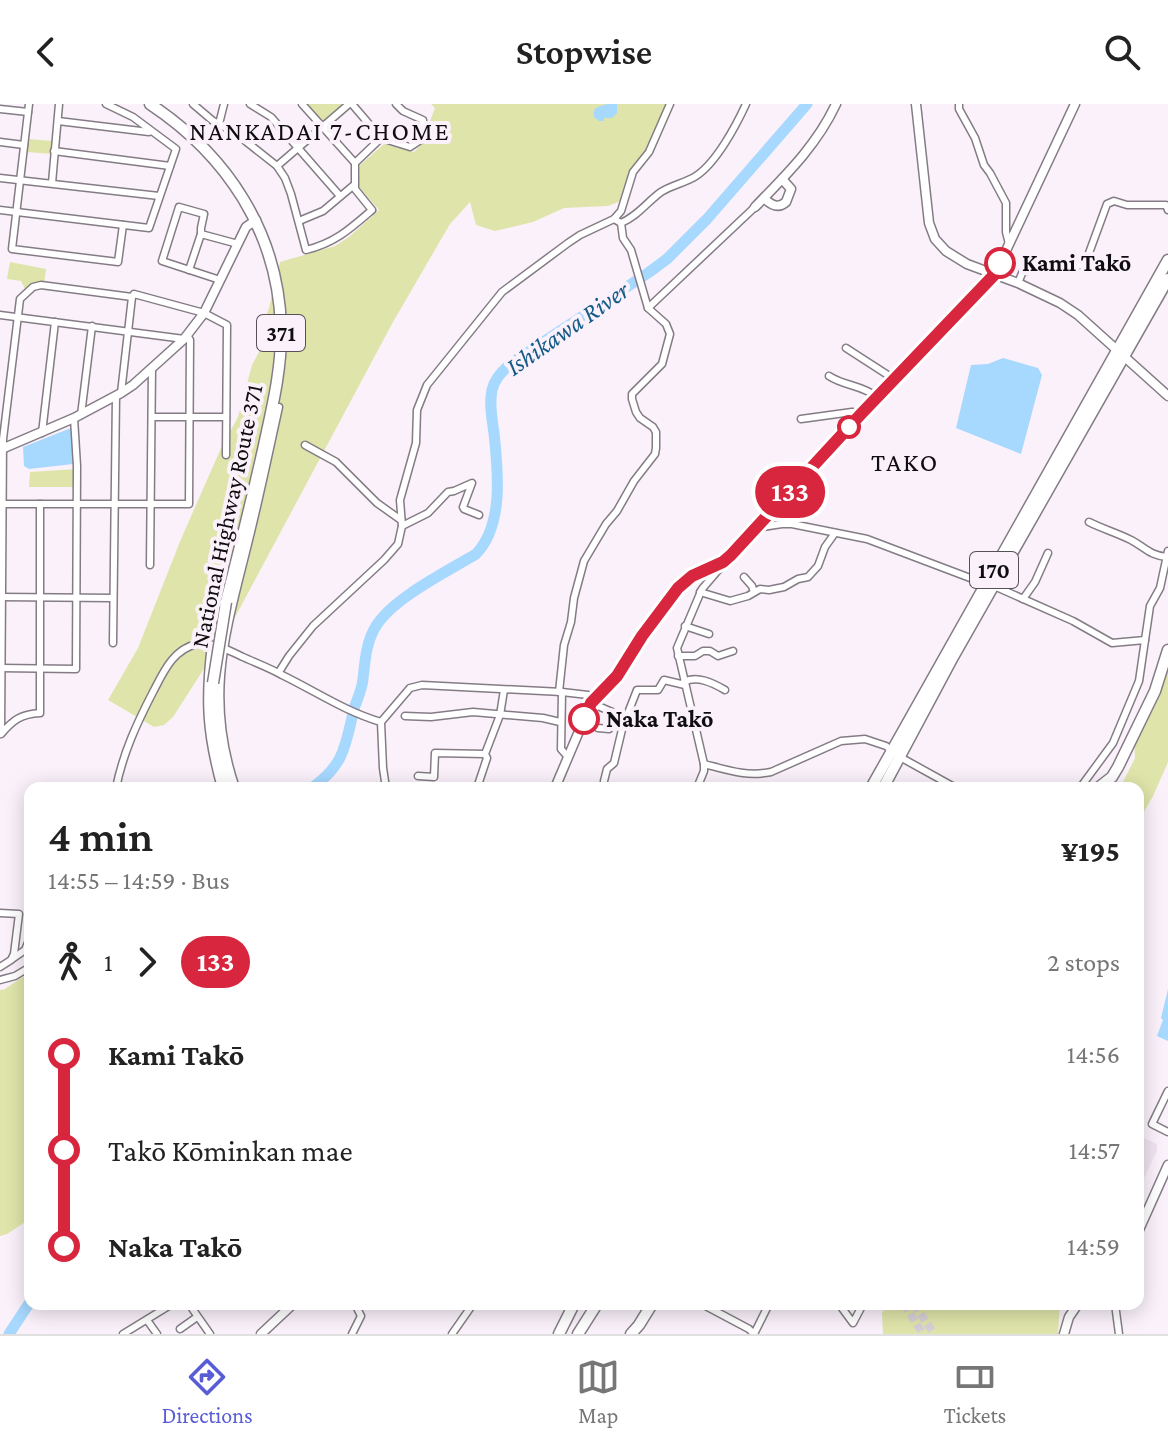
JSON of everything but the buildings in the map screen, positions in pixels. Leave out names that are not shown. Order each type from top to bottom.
[{"type":"highway","name":"National Highway Route 371","points":[[150,104],[175,120],[210,152],[239,190],[256,220],[277,289],[281,325],[277,385],[226,602],[213,683],[214,729],[227,782]]},
{"type":"highway","name":"371","points":[[158,104],[175,120]]},
{"type":"highway","name":"170","points":[[875,782],[896,754],[990,585],[1026,527],[1121,354],[1168,260]]},
{"type":"highway","name":"170","points":[[1121,354],[1168,279]]},
{"type":"highway","points":[[1106,782],[1123,757],[1155,691],[1168,650]]},
{"type":"highway","name":"170","points":[[885,782],[896,754]]},
{"type":"highway","points":[[559,1334],[571,1310]]},
{"type":"highway","points":[[578,1334],[593,1310]]},
{"type":"highway","points":[[631,1334],[648,1310]]},
{"type":"street","points":[[52,183],[59,104]]},
{"type":"street","points":[[0,210],[149,228],[176,149],[133,117],[106,104]]},
{"type":"street","points":[[193,104],[277,166],[288,185],[306,250],[339,238],[372,210],[355,189],[355,163],[381,138]]},
{"type":"street","points":[[219,124],[224,104]]},
{"type":"street","points":[[250,104],[271,117],[340,196]]},
{"type":"street","points":[[302,104],[355,163]]},
{"type":"street","points":[[277,166],[351,104],[381,138],[410,147],[422,139],[423,120],[403,111],[396,104]]},
{"type":"street","points":[[279,672],[313,626],[398,544],[402,523],[400,500],[416,443],[417,410],[427,385],[502,292],[580,235],[614,219],[621,211],[633,172],[649,152],[670,104]]},
{"type":"street","points":[[621,223],[639,213],[658,194],[704,170],[734,132],[746,104]]},
{"type":"street","points":[[647,306],[782,179],[820,135],[836,104]]},
{"type":"street","points":[[916,104],[931,232],[940,246],[967,264],[1060,303],[1078,315],[1168,396]]},
{"type":"street","points":[[959,104],[984,165],[1006,203],[1009,244]]},
{"type":"street","points":[[558,782],[593,700],[617,676],[678,588],[692,576],[731,555],[995,274],[1075,104]]},
{"type":"street","points":[[0,109],[29,108],[12,249],[118,262],[123,225]]},
{"type":"street","points":[[58,121],[153,132]]},
{"type":"street","points":[[0,142],[24,145]]},
{"type":"street","points":[[54,151],[170,166]]},
{"type":"street","points":[[0,178],[159,196]]},
{"type":"street","points":[[764,198],[774,205],[786,202],[791,189],[782,179]]},
{"type":"street","points":[[299,221],[319,214],[354,185]]},
{"type":"street","points":[[1018,283],[1023,271],[1085,264],[1110,202],[1166,205],[1168,210]]},
{"type":"street","points":[[189,270],[204,214],[179,207],[162,261],[189,270],[220,280]]},
{"type":"street","points":[[614,219],[621,223]]},
{"type":"street","points":[[2,448],[78,416],[133,385],[186,337],[204,313],[246,227],[256,220]]},
{"type":"street","points":[[568,757],[561,749],[560,692],[564,645],[574,598],[584,561],[634,481],[655,454],[656,432],[640,418],[632,394],[662,364],[670,334],[666,324],[647,306],[631,250],[623,238],[621,223]]},
{"type":"street","points":[[201,234],[238,244]]},
{"type":"street","points":[[40,504],[40,713],[20,716],[1,734],[2,448],[20,299],[33,287],[41,285],[132,297],[134,294],[204,313],[227,325],[226,455]]},
{"type":"street","points":[[113,643],[118,395],[132,297]]},
{"type":"street","points":[[0,315],[186,337],[190,340],[189,504],[3,504]]},
{"type":"street","points":[[42,433],[55,322]]},
{"type":"street","points":[[1,668],[76,669],[78,416],[92,326]]},
{"type":"street","points":[[846,348],[894,379]]},
{"type":"street","points":[[150,565],[152,367]]},
{"type":"street","points":[[0,375],[10,376]]},
{"type":"street","points":[[829,376],[868,390],[877,397]]},
{"type":"street","points":[[234,782],[220,714],[219,678],[279,407]]},
{"type":"street","points":[[801,419],[852,412],[861,414]]},
{"type":"street","points":[[152,417],[226,417]]},
{"type":"street","points":[[305,445],[336,462],[402,523]]},
{"type":"street","points":[[402,523],[428,513],[448,492],[472,483],[463,507],[479,515]]},
{"type":"street","points":[[1084,782],[1113,743],[1139,681],[1150,606],[1160,588],[1167,554],[1154,555],[1132,541],[1089,522]]},
{"type":"street","points":[[756,528],[792,524],[867,539],[1023,599],[1073,621],[1112,643],[1145,640]]},
{"type":"street","points":[[700,592],[730,601],[760,589],[784,587],[813,574],[835,533]]},
{"type":"street","points":[[1023,599],[1035,582],[1048,553]]},
{"type":"street","points":[[699,782],[704,764],[677,648],[700,592],[723,562]]},
{"type":"street","points":[[744,577],[754,592]]},
{"type":"street","points":[[1,597],[113,598]]},
{"type":"street","points":[[685,626],[709,634]]},
{"type":"street","points":[[117,782],[136,724],[165,668],[174,657],[197,644],[223,649],[279,672],[347,709],[381,722]]},
{"type":"street","points":[[211,645],[207,722],[220,782]]},
{"type":"street","points":[[678,656],[695,656],[703,651],[718,656],[732,654]]},
{"type":"street","points":[[684,684],[688,679],[701,680],[725,690]]},
{"type":"street","points":[[604,781],[607,769],[614,763],[625,717],[637,690],[658,690],[664,680],[684,684]]},
{"type":"street","points":[[385,782],[381,722],[415,686],[588,695],[625,717]]},
{"type":"street","points":[[479,782],[487,758],[485,754],[500,715],[504,690]]},
{"type":"street","points":[[405,716],[431,717],[473,712],[560,722]]},
{"type":"street","points":[[598,728],[609,729],[614,713]]},
{"type":"street","points":[[704,764],[759,774],[771,772],[841,741],[855,739],[878,743],[945,782]]},
{"type":"street","points":[[418,776],[434,777],[435,753],[485,754]]},
{"type":"street","points":[[0,913],[19,914],[17,943],[11,960]]},
{"type":"street","points":[[0,967],[24,951]]},
{"type":"street","points":[[0,980],[24,971]]},
{"type":"street","points":[[1168,1091],[1152,1124],[1168,1132]]},
{"type":"street","points":[[1144,1219],[1168,1165]]},
{"type":"street","points":[[123,1334],[163,1310]]},
{"type":"street","points":[[193,1310],[210,1334]]},
{"type":"street","points":[[261,1334],[287,1310]]},
{"type":"street","points":[[352,1334],[361,1316],[358,1310]]},
{"type":"street","points":[[452,1334],[469,1310]]},
{"type":"street","points":[[718,1310],[754,1334],[766,1310]]},
{"type":"street","points":[[843,1310],[853,1323],[860,1310]]},
{"type":"street","points":[[1064,1334],[1074,1310]]},
{"type":"street","points":[[1116,1310],[1119,1334]]},
{"type":"street","points":[[180,1329],[197,1317]]},
{"type":"street","points":[[147,1320],[157,1334]]},
{"type":"shaded area","points":[[1144,1138],[1157,1144],[1157,1151],[1144,1178]]},
{"type":"green space","points":[[307,104],[344,104],[323,121]]},
{"type":"green space","points":[[431,104],[667,104],[621,201],[608,206],[564,208],[533,222],[495,231],[476,225],[470,202],[450,224],[393,322],[225,636],[173,717],[164,725],[154,727],[108,700],[138,648],[181,539],[238,417],[252,365],[259,352],[260,332],[280,262],[335,246],[379,210],[359,187],[360,165],[384,144],[414,152],[428,138],[435,108]]},
{"type":"green space","points":[[28,139],[53,141],[52,154],[26,152]]},
{"type":"green space","points":[[10,262],[46,269],[44,284],[26,291],[21,281],[7,279]]},
{"type":"green space","points":[[76,469],[76,487],[29,487],[30,472]]},
{"type":"green space","points":[[1168,666],[1168,762],[1144,812],[1144,782],[1123,782],[1135,758],[1134,740],[1152,711]]},
{"type":"green space","points":[[24,976],[24,1223],[0,1236],[0,990]]},
{"type":"green space","points":[[884,1310],[1060,1310],[1058,1334],[883,1334]]},
{"type":"water","points":[[607,104],[617,104],[617,113],[612,118],[599,121],[594,117],[594,111]]},
{"type":"water","points":[[1003,358],[1038,368],[1042,375],[1021,454],[956,428],[971,365],[988,364]]},
{"type":"water","points":[[71,428],[73,464],[29,469],[24,466],[23,447]]},
{"type":"water","points":[[1168,989],[1168,1041],[1157,1036]]},
{"type":"waterway","name":"Ishikawa River","points":[[319,782],[331,771],[342,753],[362,687],[368,645],[376,626],[395,605],[476,554],[485,542],[497,497],[491,401],[493,386],[499,376],[510,364],[667,259],[707,219],[807,104]]},
{"type":"waterway","name":"Ishikawa River","points":[[9,1334],[25,1310]]},
{"type":"tunnel","points":[[908,1310],[923,1334]]},
{"type":"tunnel","points":[[918,1310],[934,1334]]},
{"type":"bus line","name":"133","points":[[584,719],[591,703],[617,676],[678,588],[692,576],[731,555],[995,274],[1000,263]]},
{"type":"place","name":"Kami Takō","points":[[1000,263]]},
{"type":"place","name":"Naka Takō","points":[[584,719]]},
{"type":"district","name":"NANKADAI 7-CHOME","points":[[320,131]]},
{"type":"district","name":"TAKO","points":[[905,462]]}]
